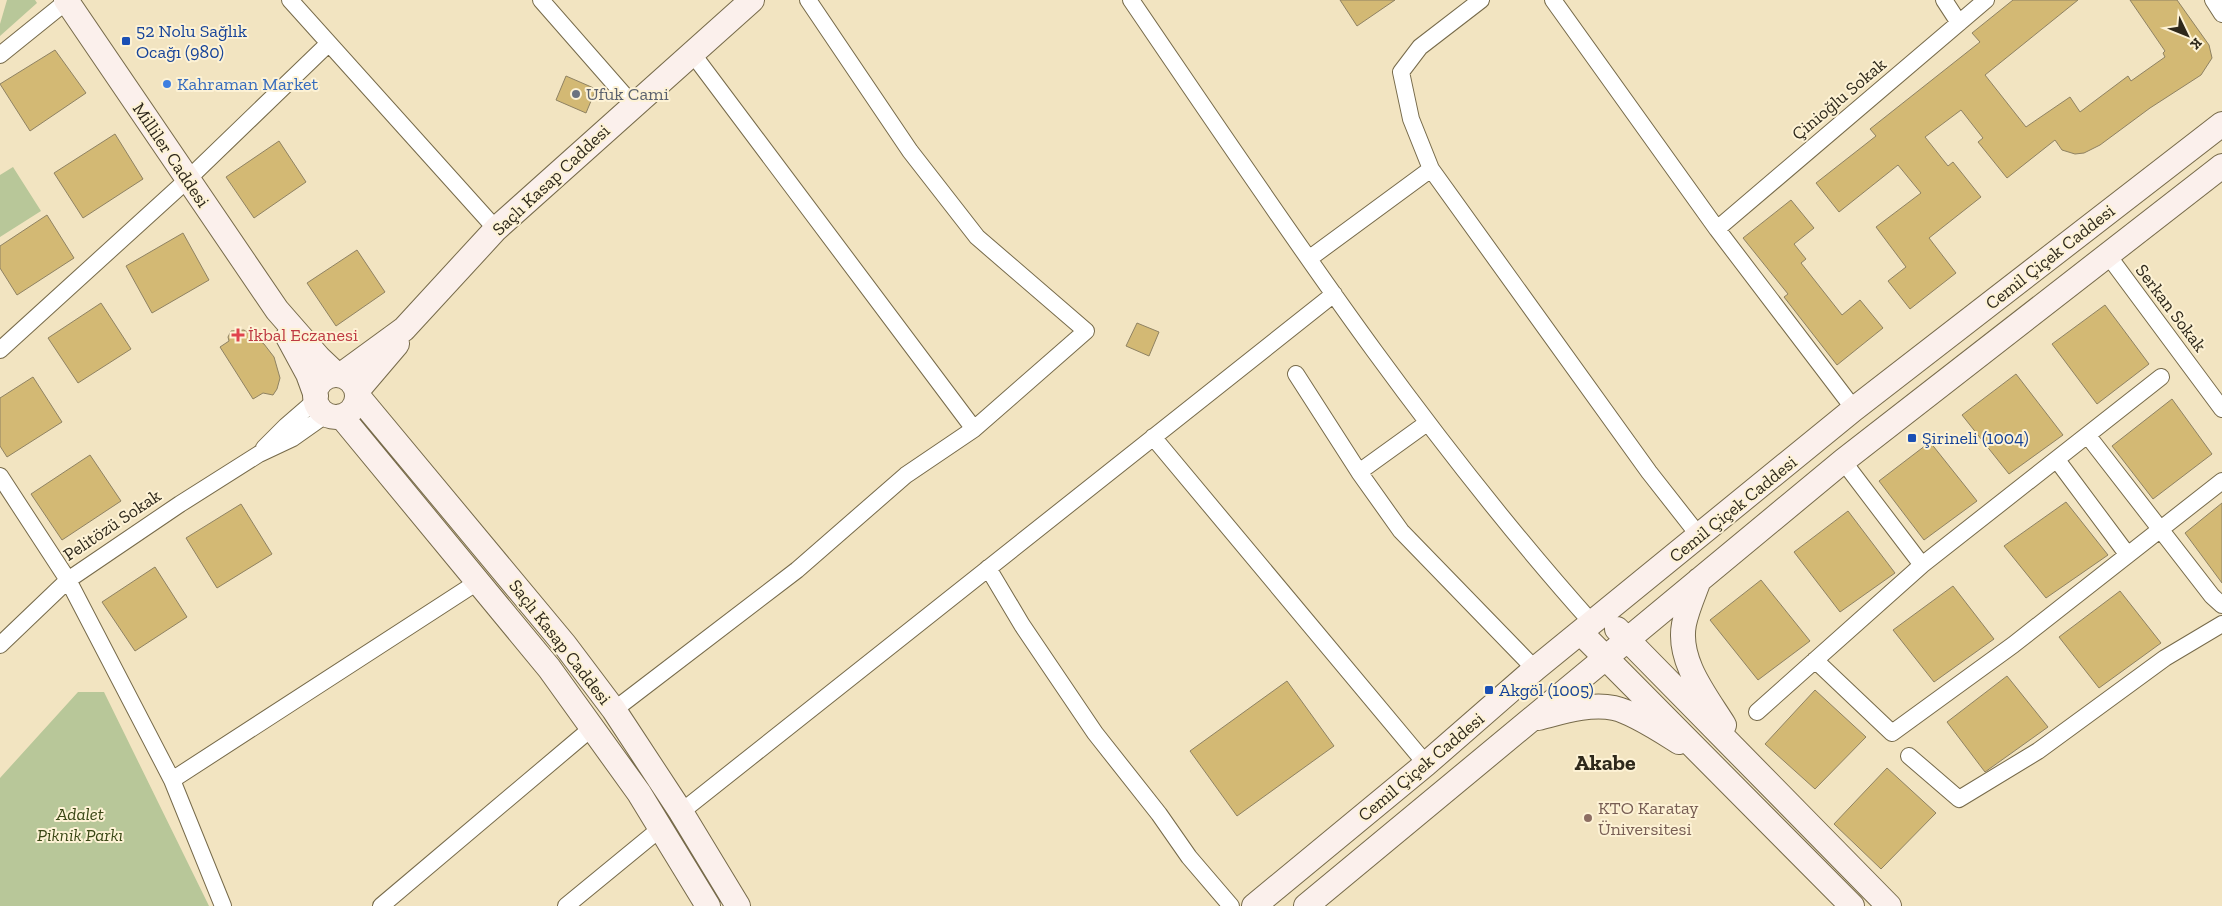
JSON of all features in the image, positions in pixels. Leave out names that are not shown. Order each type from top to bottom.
[{"type":"street","points":[[0,55],[66,0]]},
{"type":"street","name":"Milliler Caddesi","points":[[66,0],[277,310],[318,358],[348,384]]},
{"type":"street","points":[[290,0],[496,229]]},
{"type":"street","points":[[541,0],[633,105]]},
{"type":"street","name":"Saçlı Kasap Caddesi","points":[[738,906],[681,812],[614,710],[565,645],[348,384],[389,356],[404,329],[496,229],[752,0]]},
{"type":"street","points":[[614,710],[797,570],[906,476],[974,429],[1086,331],[977,237],[910,151],[808,0]]},
{"type":"street","points":[[1131,0],[1334,294],[1427,424],[1533,557],[1593,624],[1608,658],[1852,906]]},
{"type":"street","points":[[1481,0],[1420,47],[1400,72],[1410,119],[1431,169],[1649,472],[1700,537]]},
{"type":"street","points":[[1553,0],[1717,229],[1854,409]]},
{"type":"street","points":[[1944,0],[1959,23]]},
{"type":"street","name":"Çinioğlu Sokak","points":[[1717,229],[1986,0]]},
{"type":"street","points":[[2214,0],[2222,14]]},
{"type":"street","points":[[0,350],[187,180],[328,44]]},
{"type":"street","points":[[692,53],[974,429]]},
{"type":"street","name":"Cemil Çiçek Caddesi","points":[[1254,906],[1426,764],[1535,669],[1700,537],[1854,409],[2222,124]]},
{"type":"street","name":"Cemil Çiçek Caddesi","points":[[1306,906],[1358,861],[1608,658],[1626,640],[1842,461],[2222,166]]},
{"type":"street","points":[[1310,258],[1431,169]]},
{"type":"street","name":"Serkan Sokak","points":[[2107,254],[2222,409]]},
{"type":"street","points":[[681,812],[1334,294]]},
{"type":"street","name":"Milliler Caddesi","points":[[277,310],[325,406]]},
{"type":"street","points":[[1296,374],[1359,472],[1401,531],[1535,669]]},
{"type":"street","points":[[1757,712],[1922,565],[2161,377]]},
{"type":"street","points":[[324,379],[348,384],[353,408],[325,406],[318,386],[324,379]]},
{"type":"street","name":"Saçlı Kasap Caddesi","points":[[325,406],[479,581],[544,661],[593,728],[661,828],[708,906]]},
{"type":"street","name":"Pelitözü Sokak","points":[[0,645],[68,580],[180,504],[259,454],[286,426],[325,406]]},
{"type":"street","points":[[1359,472],[1427,424]]},
{"type":"street","points":[[2088,436],[2222,605]]},
{"type":"street","points":[[1153,437],[1426,764]]},
{"type":"street","points":[[2057,460],[2127,554]]},
{"type":"street","points":[[1842,461],[1922,565]]},
{"type":"street","points":[[0,476],[68,580],[172,780],[223,906]]},
{"type":"street","points":[[1815,660],[1892,733],[2013,645],[2222,481]]},
{"type":"street","points":[[988,568],[1022,625],[1095,733],[1159,814],[1189,857],[1231,906]]},
{"type":"street","points":[[1698,580],[1684,625],[1685,650],[1692,674],[1746,761]]},
{"type":"street","points":[[172,780],[479,581]]},
{"type":"street","points":[[1593,624],[1626,640],[1889,906]]},
{"type":"street","points":[[1910,756],[1958,799],[2038,751],[2165,658],[2222,624]]},
{"type":"street","points":[[1534,718],[1581,708],[1615,708],[1658,728],[1714,765]]},
{"type":"street","points":[[381,906],[593,728]]},
{"type":"street","points":[[566,906],[661,828]]},
{"type":"street","points":[[1329,906],[1330,899],[1358,861]]},
{"type":"green space","points":[[7,0],[35,0],[37,3],[0,36],[0,24]]},
{"type":"green space","points":[[13,167],[41,211],[0,237],[0,175]]},
{"type":"green space","name":"Adalet Piknik Parkı","points":[[78,692],[104,692],[209,906],[0,906],[0,778]]},
{"type":"building","points":[[1340,0],[1395,0],[1357,26]]},
{"type":"building","points":[[2013,0],[2078,0],[1985,75],[2026,127],[2070,97],[2080,112],[2128,76],[2131,81],[2165,57],[2163,53],[2165,51],[2130,0],[2177,0],[2209,45],[2212,58],[2201,75],[2150,108],[2100,145],[2084,153],[2075,154],[2062,150],[2055,140],[2007,178],[1978,142],[1983,138],[1961,110],[1925,137],[1948,166],[1953,162],[1981,197],[1929,238],[1956,273],[1910,309],[1888,281],[1906,267],[1876,227],[1921,193],[1898,165],[1839,212],[1816,183],[1876,136],[1870,129],[1980,42],[1972,33]]},
{"type":"building","points":[[55,50],[86,93],[30,131],[0,84]]},
{"type":"building","name":"Ufuk Cami","points":[[566,76],[596,89],[586,113],[556,100]]},
{"type":"building","points":[[115,134],[143,179],[83,218],[54,173]]},
{"type":"building","points":[[279,141],[306,182],[254,218],[226,177]]},
{"type":"building","points":[[1791,200],[1814,228],[1794,244],[1806,259],[1801,263],[1842,315],[1860,300],[1883,328],[1837,365],[1784,297],[1788,294],[1743,238]]},
{"type":"building","points":[[47,215],[74,258],[17,295],[0,268],[0,246]]},
{"type":"building","points":[[183,233],[209,280],[152,313],[126,266]]},
{"type":"building","points":[[357,250],[385,292],[336,326],[307,283]]},
{"type":"building","points":[[101,303],[131,349],[78,383],[48,338]]},
{"type":"building","points":[[2105,305],[2149,364],[2097,404],[2052,344]]},
{"type":"building","points":[[1137,323],[1159,332],[1149,356],[1126,346]]},
{"type":"building","points":[[244,330],[264,344],[274,357],[280,378],[273,395],[263,393],[253,399],[220,347],[229,341],[228,337],[231,331]]},
{"type":"building","points":[[2016,374],[2063,435],[2009,474],[1962,415]]},
{"type":"building","points":[[33,377],[62,422],[7,457],[0,446],[0,398]]},
{"type":"building","points":[[2172,399],[2212,454],[2153,499],[2112,446]]},
{"type":"building","points":[[1930,442],[1977,501],[1924,540],[1879,481]]},
{"type":"building","points":[[90,455],[121,501],[62,540],[31,494]]},
{"type":"building","points":[[2066,502],[2108,555],[2046,598],[2004,546]]},
{"type":"building","points":[[2222,503],[2222,583],[2185,533]]},
{"type":"building","points":[[241,504],[272,554],[217,588],[186,538]]},
{"type":"building","points":[[1848,511],[1895,573],[1840,612],[1794,552]]},
{"type":"building","points":[[155,567],[187,617],[135,651],[102,602]]},
{"type":"building","points":[[1761,580],[1810,641],[1758,680],[1710,620]]},
{"type":"building","points":[[1953,586],[1994,639],[1934,682],[1893,630]]},
{"type":"building","points":[[2120,591],[2161,643],[2099,688],[2059,637]]},
{"type":"building","points":[[2007,676],[2048,727],[1985,772],[1947,722]]},
{"type":"building","points":[[1287,681],[1334,746],[1237,816],[1190,751]]},
{"type":"building","points":[[1815,690],[1866,737],[1815,789],[1765,744]]},
{"type":"building","points":[[1887,768],[1936,813],[1881,869],[1834,824]]},
{"type":"place","name":"52 Nolu Sağlık Ocağı (980)","points":[[126,41]]},
{"type":"place","name":"Kahraman Market","points":[[167,84]]},
{"type":"place","name":"Ufuk Cami","points":[[576,94]]},
{"type":"place","name":"İkbal Eczanesi","points":[[238,335]]},
{"type":"place","name":"Şirineli (1004)","points":[[1912,438]]},
{"type":"place","name":"Akgöl (1005)","points":[[1489,690]]},
{"type":"place","name":"KTO Karatay Üniversitesi","points":[[1588,818]]},
{"type":"district","name":"Akabe","points":[[1605,762]]}]
